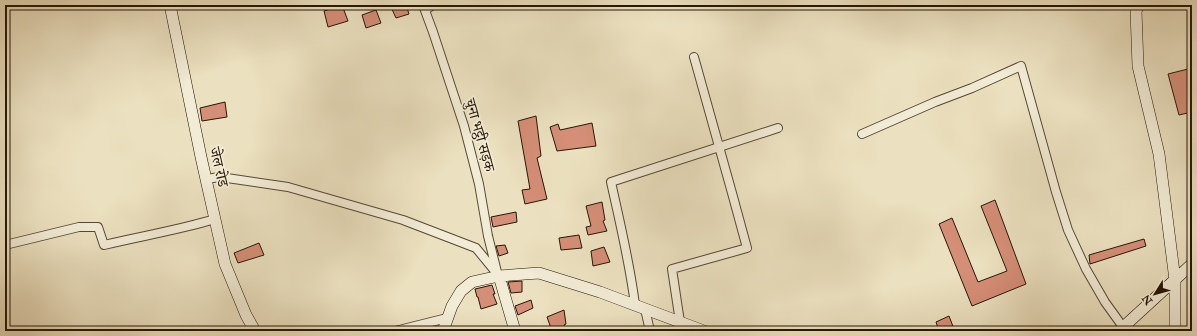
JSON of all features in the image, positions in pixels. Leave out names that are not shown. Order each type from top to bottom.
[{"type":"street","name":"जेल रोड","points":[[170,5],[225,264],[246,315],[255,331]]},
{"type":"street","points":[[424,8],[433,5]]},
{"type":"street","points":[[1138,5],[1136,11],[1138,66],[1159,154],[1175,280],[1175,331]]},
{"type":"street","name":"चुना भट्ठी सड़क","points":[[424,8],[464,126],[479,184],[488,236],[498,276]]},
{"type":"street","points":[[680,322],[672,268],[747,248],[694,57]]},
{"type":"street","points":[[862,134],[1021,66],[1068,230],[1086,269],[1121,329],[1192,264]]},
{"type":"street","points":[[650,331],[632,284],[611,182],[778,128]]},
{"type":"street","points":[[206,179],[220,177],[288,187],[403,220],[476,248],[498,276],[515,331]]},
{"type":"street","points":[[5,245],[78,227],[98,227],[104,245],[189,227],[215,219]]},
{"type":"street","points":[[443,331],[452,306],[461,291],[472,282],[498,276],[539,273],[600,292],[704,331]]},
{"type":"street","points":[[395,331],[447,318]]},
{"type":"building","points":[[342,5],[348,21],[328,27],[324,11]]},
{"type":"building","points":[[390,5],[406,5],[409,14],[396,18]]},
{"type":"building","points":[[376,10],[381,23],[366,28],[362,15]]},
{"type":"building","points":[[1188,69],[1192,83],[1192,112],[1179,115],[1168,74]]},
{"type":"building","points":[[225,102],[227,117],[202,121],[200,108]]},
{"type":"building","points":[[536,116],[541,156],[537,158],[547,199],[525,204],[522,190],[530,189],[518,121]]},
{"type":"building","points":[[592,123],[596,146],[557,151],[550,127],[558,124],[560,130]]},
{"type":"building","points":[[995,200],[1026,284],[972,306],[939,224],[952,218],[978,282],[1007,271],[981,206]]},
{"type":"building","points":[[602,202],[605,220],[603,221],[607,231],[588,235],[586,227],[591,226],[586,206]]},
{"type":"building","points":[[516,212],[517,222],[493,227],[491,217]]},
{"type":"building","points":[[579,235],[582,248],[561,250],[559,238]]},
{"type":"building","points":[[1144,239],[1146,246],[1090,264],[1089,255]]},
{"type":"building","points":[[259,243],[264,255],[238,263],[234,253]]},
{"type":"building","points":[[505,245],[508,253],[499,256],[496,246]]},
{"type":"building","points":[[604,247],[610,262],[593,266],[591,251]]},
{"type":"building","points":[[522,281],[522,292],[511,293],[508,282]]},
{"type":"building","points":[[492,285],[495,294],[493,294],[497,304],[481,309],[475,289]]},
{"type":"building","points":[[531,300],[533,308],[518,315],[515,306]]},
{"type":"building","points":[[564,310],[566,324],[564,325],[566,331],[552,331],[547,317]]},
{"type":"building","points":[[949,316],[954,329],[949,331],[939,331],[936,322]]}]
